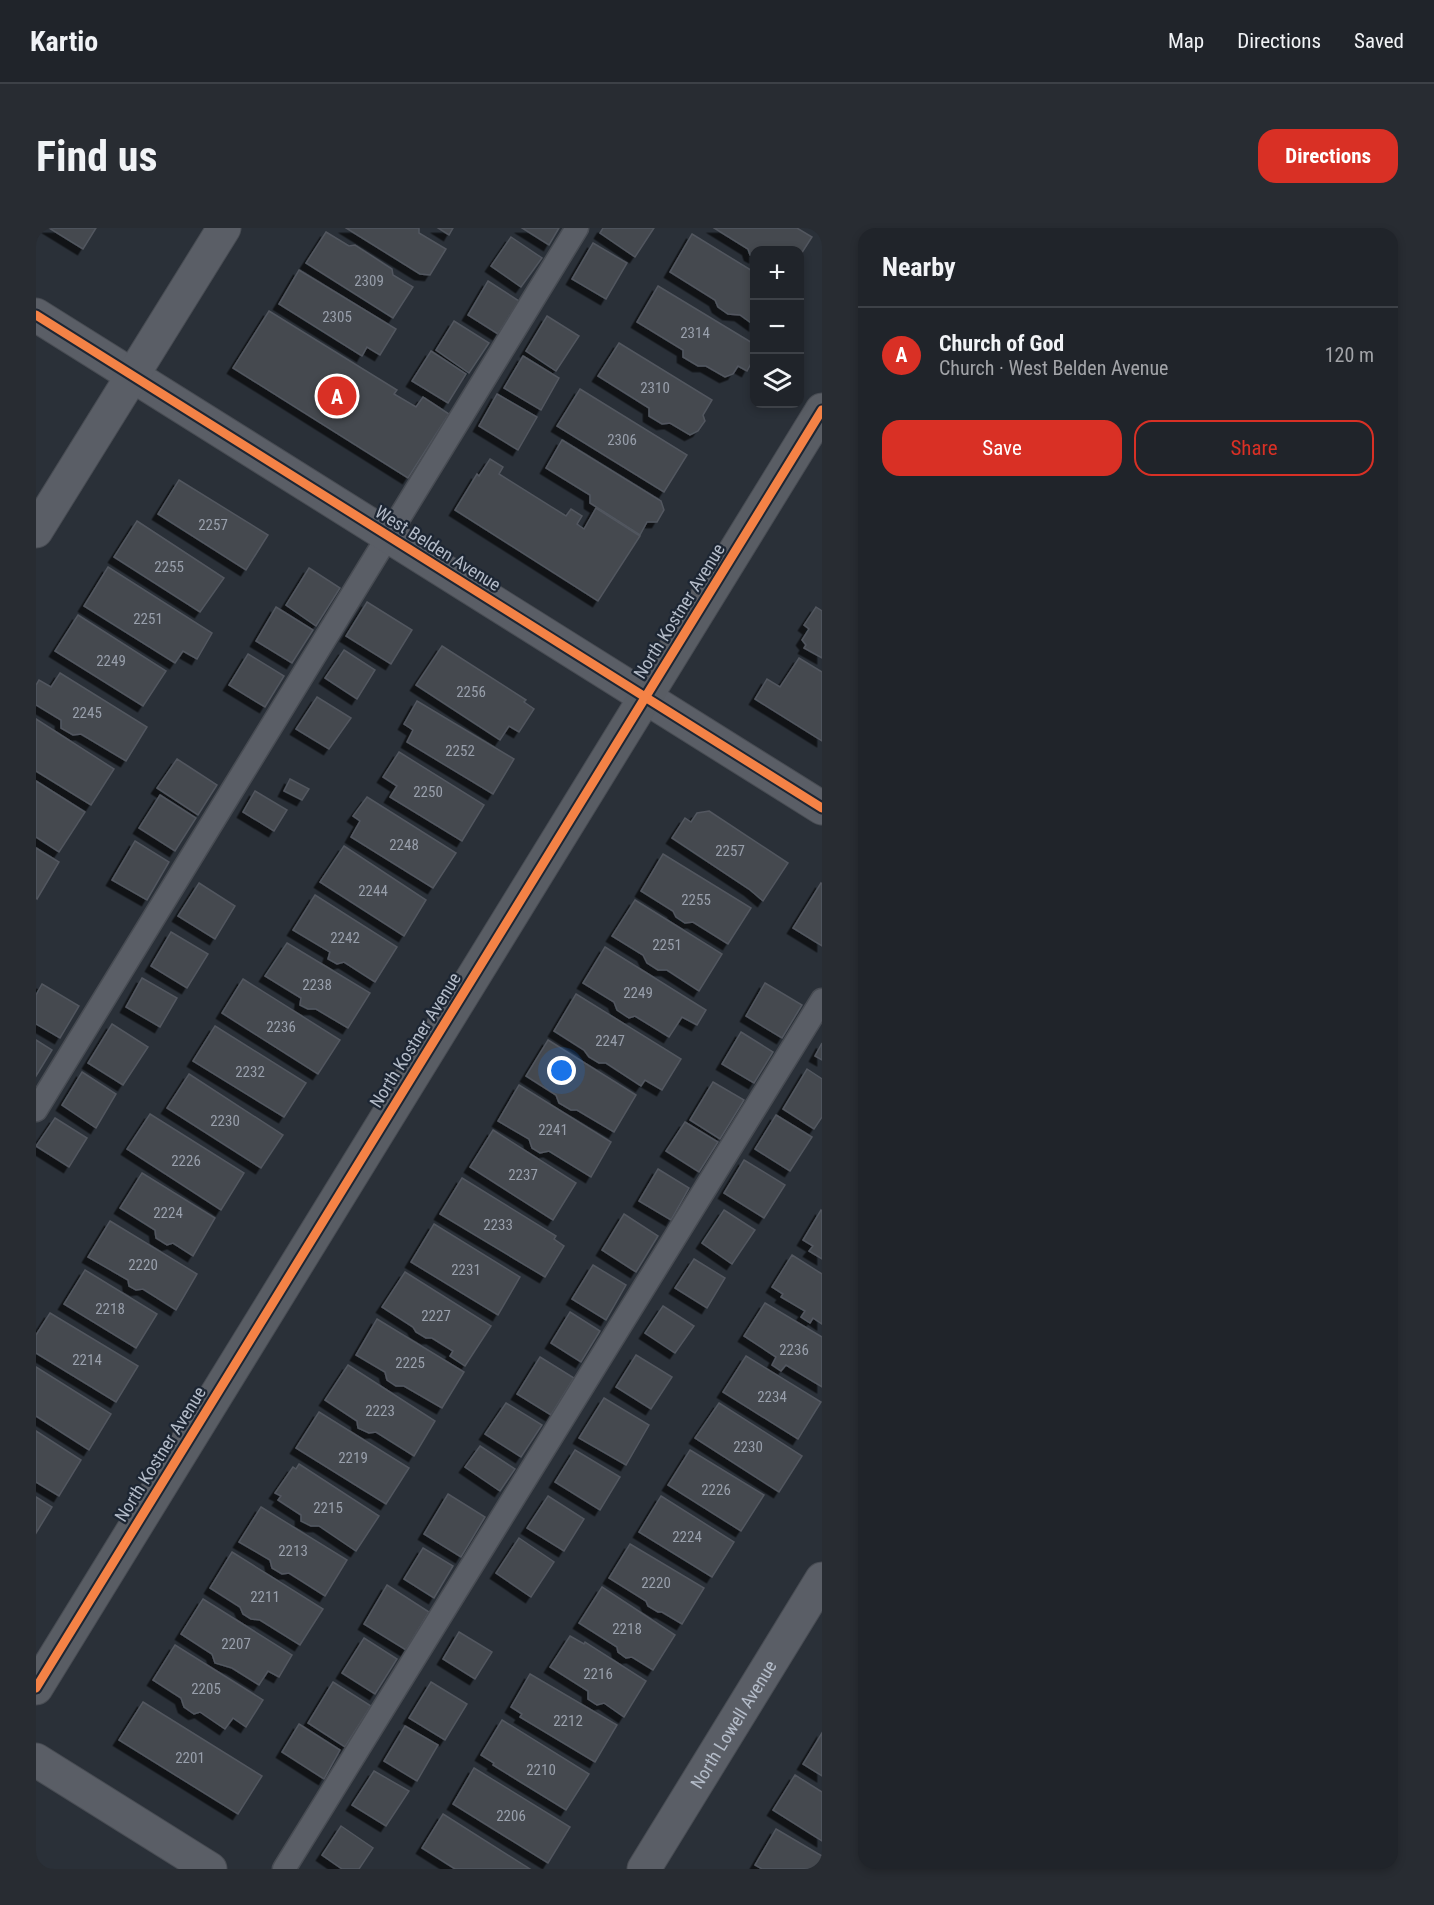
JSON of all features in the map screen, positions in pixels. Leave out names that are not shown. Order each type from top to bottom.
[{"type":"street","points":[[36,531],[224,228]]},
{"type":"street","name":"West Belden Avenue","points":[[36,315],[822,808]]},
{"type":"street","name":"North Kostner Avenue","points":[[36,1688],[822,410]]},
{"type":"street","name":"North Lowell Avenue","points":[[644,1869],[822,1580]]},
{"type":"street","points":[[36,1760],[210,1869]]},
{"type":"lane","points":[[36,1110],[577,228]]},
{"type":"lane","points":[[284,1869],[822,1000]]},
{"type":"building","points":[[49,228],[96,228],[83,249]]},
{"type":"building","points":[[346,228],[419,228],[419,233],[446,249],[430,275],[420,274]]},
{"type":"building","points":[[438,228],[453,228],[449,235]]},
{"type":"building","points":[[522,228],[559,228],[549,245]]},
{"type":"building","points":[[603,228],[654,228],[635,257],[600,233]]},
{"type":"building","points":[[714,228],[797,228],[812,237],[804,249],[804,246],[750,246],[750,255],[748,249]]},
{"type":"building","points":[[326,232],[349,246],[355,245],[392,269],[393,275],[413,287],[393,318],[306,263]]},
{"type":"building","points":[[692,234],[750,270],[750,322],[740,315],[728,314],[718,307],[715,300],[670,272]]},
{"type":"building","points":[[511,237],[542,258],[521,287],[491,266]]},
{"type":"building","points":[[593,243],[627,263],[606,299],[572,279]]},
{"type":"building","points":[[299,270],[396,329],[380,355],[367,347],[362,356],[279,304]]},
{"type":"building","points":[[488,281],[519,301],[498,334],[468,315]]},
{"type":"building","points":[[658,286],[750,342],[750,365],[747,371],[738,366],[733,374],[725,377],[683,357],[683,350],[637,322]]},
{"type":"building","points":[[269,311],[397,390],[394,394],[416,407],[423,397],[449,414],[408,478],[233,368]]},
{"type":"building","points":[[547,316],[579,336],[556,371],[526,351]]},
{"type":"building","points":[[454,321],[489,343],[469,373],[436,350]]},
{"type":"building","points":[[619,343],[712,400],[703,415],[705,421],[698,431],[690,435],[670,423],[662,424],[649,416],[649,408],[598,376]]},
{"type":"building","points":[[431,351],[466,374],[448,403],[412,381]]},
{"type":"building","points":[[523,356],[559,378],[541,410],[504,388]]},
{"type":"building","points":[[580,389],[687,455],[664,492],[557,426]]},
{"type":"building","points":[[497,394],[537,417],[518,450],[479,426]]},
{"type":"building","points":[[562,440],[661,501],[664,510],[657,522],[647,522],[640,535],[590,503],[590,495],[546,468]]},
{"type":"building","points":[[490,459],[503,467],[499,474],[566,516],[571,509],[582,516],[577,524],[584,529],[596,508],[640,536],[598,601],[455,510],[477,474],[479,476]]},
{"type":"building","points":[[179,480],[268,535],[246,570],[158,514]]},
{"type":"building","points":[[137,521],[224,578],[200,612],[114,557]]},
{"type":"building","points":[[108,567],[212,633],[197,659],[183,651],[175,663],[84,606]]},
{"type":"building","points":[[309,568],[340,588],[316,626],[286,605]]},
{"type":"building","points":[[367,602],[412,630],[391,664],[346,636]]},
{"type":"building","points":[[276,607],[313,630],[292,663],[256,641]]},
{"type":"building","points":[[816,607],[822,611],[822,658],[804,648],[806,645],[802,640],[809,629],[804,625]]},
{"type":"building","points":[[78,615],[166,671],[143,706],[55,651]]},
{"type":"building","points":[[442,646],[526,700],[524,702],[534,709],[519,732],[509,726],[500,740],[416,685]]},
{"type":"building","points":[[344,650],[375,670],[357,699],[325,678]]},
{"type":"building","points":[[248,654],[284,676],[265,707],[229,685]]},
{"type":"building","points":[[799,658],[822,672],[822,741],[755,699],[767,679],[780,687]]},
{"type":"building","points":[[60,673],[147,727],[126,761],[81,734],[73,735],[61,728],[61,720],[36,705],[36,685],[39,680],[51,687]]},
{"type":"building","points":[[317,697],[351,718],[329,749],[296,729]]},
{"type":"building","points":[[417,701],[514,759],[493,794],[407,742],[413,730],[404,724]]},
{"type":"building","points":[[36,719],[114,769],[91,805],[36,771]]},
{"type":"building","points":[[399,752],[484,805],[462,841],[390,797],[397,786],[383,777]]},
{"type":"building","points":[[177,759],[217,785],[198,815],[157,788]]},
{"type":"building","points":[[290,779],[309,789],[302,800],[284,791]]},
{"type":"building","points":[[36,781],[85,812],[59,852],[36,837]]},
{"type":"building","points":[[255,791],[287,810],[274,831],[243,812]]},
{"type":"building","points":[[160,795],[196,818],[175,851],[139,828]]},
{"type":"building","points":[[367,797],[456,853],[433,888],[351,837],[360,821],[353,816]]},
{"type":"building","points":[[709,811],[788,863],[763,901],[749,889],[672,838],[685,818],[691,822],[697,813]]},
{"type":"building","points":[[135,841],[169,862],[147,900],[112,880]]},
{"type":"building","points":[[344,846],[426,900],[404,936],[320,882]]},
{"type":"building","points":[[36,848],[59,862],[37,899],[36,898]]},
{"type":"building","points":[[663,854],[751,908],[728,944],[693,922],[685,923],[676,917],[673,911],[641,891]]},
{"type":"building","points":[[199,883],[235,906],[215,939],[178,916]]},
{"type":"building","points":[[822,884],[822,946],[793,928]]},
{"type":"building","points":[[315,895],[397,947],[375,982],[344,962],[337,964],[328,959],[330,952],[293,930]]},
{"type":"building","points":[[635,900],[722,954],[699,991],[667,970],[658,970],[647,963],[643,955],[612,936]]},
{"type":"building","points":[[171,932],[208,954],[187,988],[151,966]]},
{"type":"building","points":[[287,943],[370,993],[348,1028],[316,1009],[308,1009],[300,1005],[301,998],[265,976]]},
{"type":"building","points":[[605,947],[706,1010],[697,1025],[682,1017],[669,1037],[635,1016],[629,1018],[617,1010],[614,1002],[583,983]]},
{"type":"building","points":[[142,978],[177,998],[160,1027],[126,1007]]},
{"type":"building","points":[[243,979],[340,1040],[318,1074],[222,1013]]},
{"type":"building","points":[[765,983],[802,1005],[782,1038],[746,1016]]},
{"type":"building","points":[[42,984],[79,1006],[60,1038],[36,1024],[36,995]]},
{"type":"building","points":[[576,994],[681,1059],[662,1090],[645,1080],[641,1086],[606,1063],[599,1063],[589,1057],[584,1050],[554,1031]]},
{"type":"building","points":[[112,1024],[148,1047],[123,1085],[88,1063]]},
{"type":"building","points":[[215,1026],[306,1083],[284,1117],[193,1061]]},
{"type":"building","points":[[741,1032],[773,1052],[754,1083],[722,1064]]},
{"type":"building","points":[[36,1040],[52,1050],[36,1076]]},
{"type":"building","points":[[548,1040],[636,1095],[614,1132],[577,1110],[571,1110],[559,1103],[556,1095],[526,1076]]},
{"type":"building","points":[[822,1043],[822,1060],[815,1056]]},
{"type":"building","points":[[807,1069],[822,1079],[822,1117],[814,1129],[783,1109]]},
{"type":"building","points":[[82,1072],[116,1094],[96,1128],[62,1105]]},
{"type":"building","points":[[189,1074],[283,1135],[261,1168],[167,1108]]},
{"type":"building","points":[[713,1082],[744,1100],[720,1139],[690,1120]]},
{"type":"building","points":[[519,1085],[611,1142],[591,1177],[549,1151],[540,1153],[532,1148],[529,1139],[498,1121]]},
{"type":"building","points":[[150,1114],[244,1173],[221,1210],[127,1149]]},
{"type":"building","points":[[776,1115],[812,1137],[790,1171],[755,1149]]},
{"type":"building","points":[[55,1118],[87,1138],[69,1167],[36,1146]]},
{"type":"building","points":[[685,1122],[718,1142],[699,1172],[666,1151]]},
{"type":"building","points":[[493,1130],[576,1183],[553,1220],[470,1167]]},
{"type":"building","points":[[744,1160],[785,1185],[764,1218],[724,1193]]},
{"type":"building","points":[[658,1169],[689,1188],[671,1220],[639,1201]]},
{"type":"building","points":[[142,1173],[215,1218],[193,1256],[173,1243],[167,1245],[156,1238],[155,1230],[120,1208]]},
{"type":"building","points":[[462,1178],[556,1236],[554,1239],[564,1246],[545,1277],[440,1214]]},
{"type":"building","points":[[724,1210],[755,1230],[732,1264],[702,1243]]},
{"type":"building","points":[[821,1210],[822,1259],[809,1251],[813,1246],[803,1240]]},
{"type":"building","points":[[624,1214],[658,1236],[636,1272],[602,1250]]},
{"type":"building","points":[[110,1221],[197,1274],[176,1310],[143,1289],[136,1290],[129,1286],[128,1280],[88,1257]]},
{"type":"building","points":[[434,1224],[520,1277],[498,1315],[411,1262]]},
{"type":"building","points":[[792,1255],[822,1274],[822,1324],[813,1318],[810,1323],[801,1317],[805,1311],[781,1297],[783,1294],[772,1287]]},
{"type":"building","points":[[694,1259],[725,1278],[707,1308],[675,1288]]},
{"type":"building","points":[[593,1265],[626,1285],[606,1320],[572,1299]]},
{"type":"building","points":[[85,1270],[157,1314],[136,1348],[64,1304]]},
{"type":"building","points":[[405,1272],[491,1326],[465,1366],[450,1356],[453,1351],[432,1338],[426,1338],[416,1332],[413,1327],[382,1307]]},
{"type":"building","points":[[765,1303],[822,1337],[822,1387],[786,1365],[781,1371],[772,1365],[776,1357],[744,1336]]},
{"type":"building","points":[[663,1306],[694,1326],[675,1353],[645,1333]]},
{"type":"building","points":[[570,1312],[600,1331],[581,1362],[551,1343]]},
{"type":"building","points":[[50,1313],[138,1366],[116,1402],[36,1353],[36,1335]]},
{"type":"building","points":[[377,1319],[464,1372],[442,1408],[404,1386],[396,1386],[387,1380],[385,1372],[356,1355]]},
{"type":"building","points":[[636,1355],[672,1377],[651,1409],[616,1387]]},
{"type":"building","points":[[746,1356],[821,1402],[798,1439],[723,1392]]},
{"type":"building","points":[[540,1357],[574,1378],[551,1415],[517,1394]]},
{"type":"building","points":[[348,1365],[435,1421],[414,1456],[376,1432],[369,1433],[358,1428],[357,1421],[325,1400]]},
{"type":"building","points":[[36,1367],[111,1414],[89,1450],[36,1416]]},
{"type":"building","points":[[604,1398],[649,1425],[626,1465],[579,1438]]},
{"type":"building","points":[[506,1403],[542,1425],[521,1457],[485,1434]]},
{"type":"building","points":[[719,1403],[802,1456],[779,1492],[695,1438]]},
{"type":"building","points":[[319,1412],[409,1468],[386,1504],[296,1448]]},
{"type":"building","points":[[36,1431],[81,1460],[59,1496],[36,1482]]},
{"type":"building","points":[[480,1446],[515,1469],[500,1491],[465,1467]]},
{"type":"building","points":[[575,1450],[620,1477],[600,1510],[555,1482]]},
{"type":"building","points":[[690,1450],[764,1495],[741,1531],[668,1485]]},
{"type":"building","points":[[299,1464],[379,1516],[356,1551],[319,1526],[311,1526],[301,1521],[301,1515],[278,1500],[281,1496],[275,1493],[293,1467],[296,1469]]},
{"type":"building","points":[[448,1494],[485,1517],[461,1557],[424,1534]]},
{"type":"building","points":[[548,1496],[584,1519],[564,1551],[527,1528]]},
{"type":"building","points":[[661,1496],[734,1542],[712,1577],[639,1532]]},
{"type":"building","points":[[36,1497],[52,1507],[36,1533]]},
{"type":"building","points":[[261,1507],[347,1560],[325,1596],[289,1573],[282,1574],[272,1568],[270,1560],[239,1542]]},
{"type":"building","points":[[519,1538],[554,1562],[531,1597],[496,1573]]},
{"type":"building","points":[[630,1544],[704,1588],[682,1624],[648,1606],[646,1601],[609,1578]]},
{"type":"building","points":[[423,1548],[453,1566],[434,1598],[404,1579]]},
{"type":"building","points":[[232,1552],[323,1609],[300,1645],[260,1620],[251,1619],[243,1614],[240,1607],[210,1588]]},
{"type":"building","points":[[387,1585],[429,1612],[406,1650],[364,1624]]},
{"type":"building","points":[[602,1587],[675,1635],[653,1670],[632,1657],[626,1658],[618,1652],[617,1647],[579,1623]]},
{"type":"building","points":[[203,1599],[292,1655],[279,1677],[268,1671],[259,1685],[232,1668],[215,1663],[212,1654],[181,1634]]},
{"type":"building","points":[[459,1632],[492,1652],[475,1679],[443,1659]]},
{"type":"building","points":[[570,1636],[584,1644],[585,1642],[646,1681],[624,1717],[604,1703],[597,1705],[588,1699],[588,1691],[550,1667]]},
{"type":"building","points":[[364,1638],[397,1659],[375,1694],[342,1673]]},
{"type":"building","points":[[175,1645],[263,1700],[246,1727],[233,1718],[225,1729],[200,1712],[194,1714],[184,1707],[181,1698],[153,1680]]},
{"type":"building","points":[[530,1674],[617,1725],[595,1762],[520,1717],[522,1714],[511,1707]]},
{"type":"building","points":[[333,1682],[371,1706],[345,1747],[308,1723]]},
{"type":"building","points":[[431,1682],[467,1704],[445,1740],[409,1718]]},
{"type":"building","points":[[143,1702],[262,1776],[238,1814],[119,1740]]},
{"type":"building","points":[[502,1720],[589,1774],[566,1810],[493,1765],[494,1763],[481,1755]]},
{"type":"building","points":[[299,1724],[340,1750],[324,1779],[282,1752]]},
{"type":"building","points":[[405,1726],[438,1745],[417,1781],[384,1761]]},
{"type":"building","points":[[822,1733],[822,1776],[803,1764]]},
{"type":"building","points":[[474,1768],[570,1827],[548,1863],[453,1804]]},
{"type":"building","points":[[374,1771],[409,1791],[386,1826],[352,1805]]},
{"type":"building","points":[[795,1775],[822,1792],[822,1841],[773,1810]]},
{"type":"building","points":[[443,1814],[530,1869],[455,1869],[422,1848]]},
{"type":"building","points":[[341,1826],[373,1848],[359,1869],[342,1869],[322,1855]]},
{"type":"building","points":[[776,1829],[822,1856],[822,1869],[762,1869],[755,1865]]},
{"type":"cycle path","points":[[36,315],[822,808]]},
{"type":"cycle path","points":[[36,1688],[822,410]]},
{"type":"place","name":"Church of God","points":[[337,396]]}]
